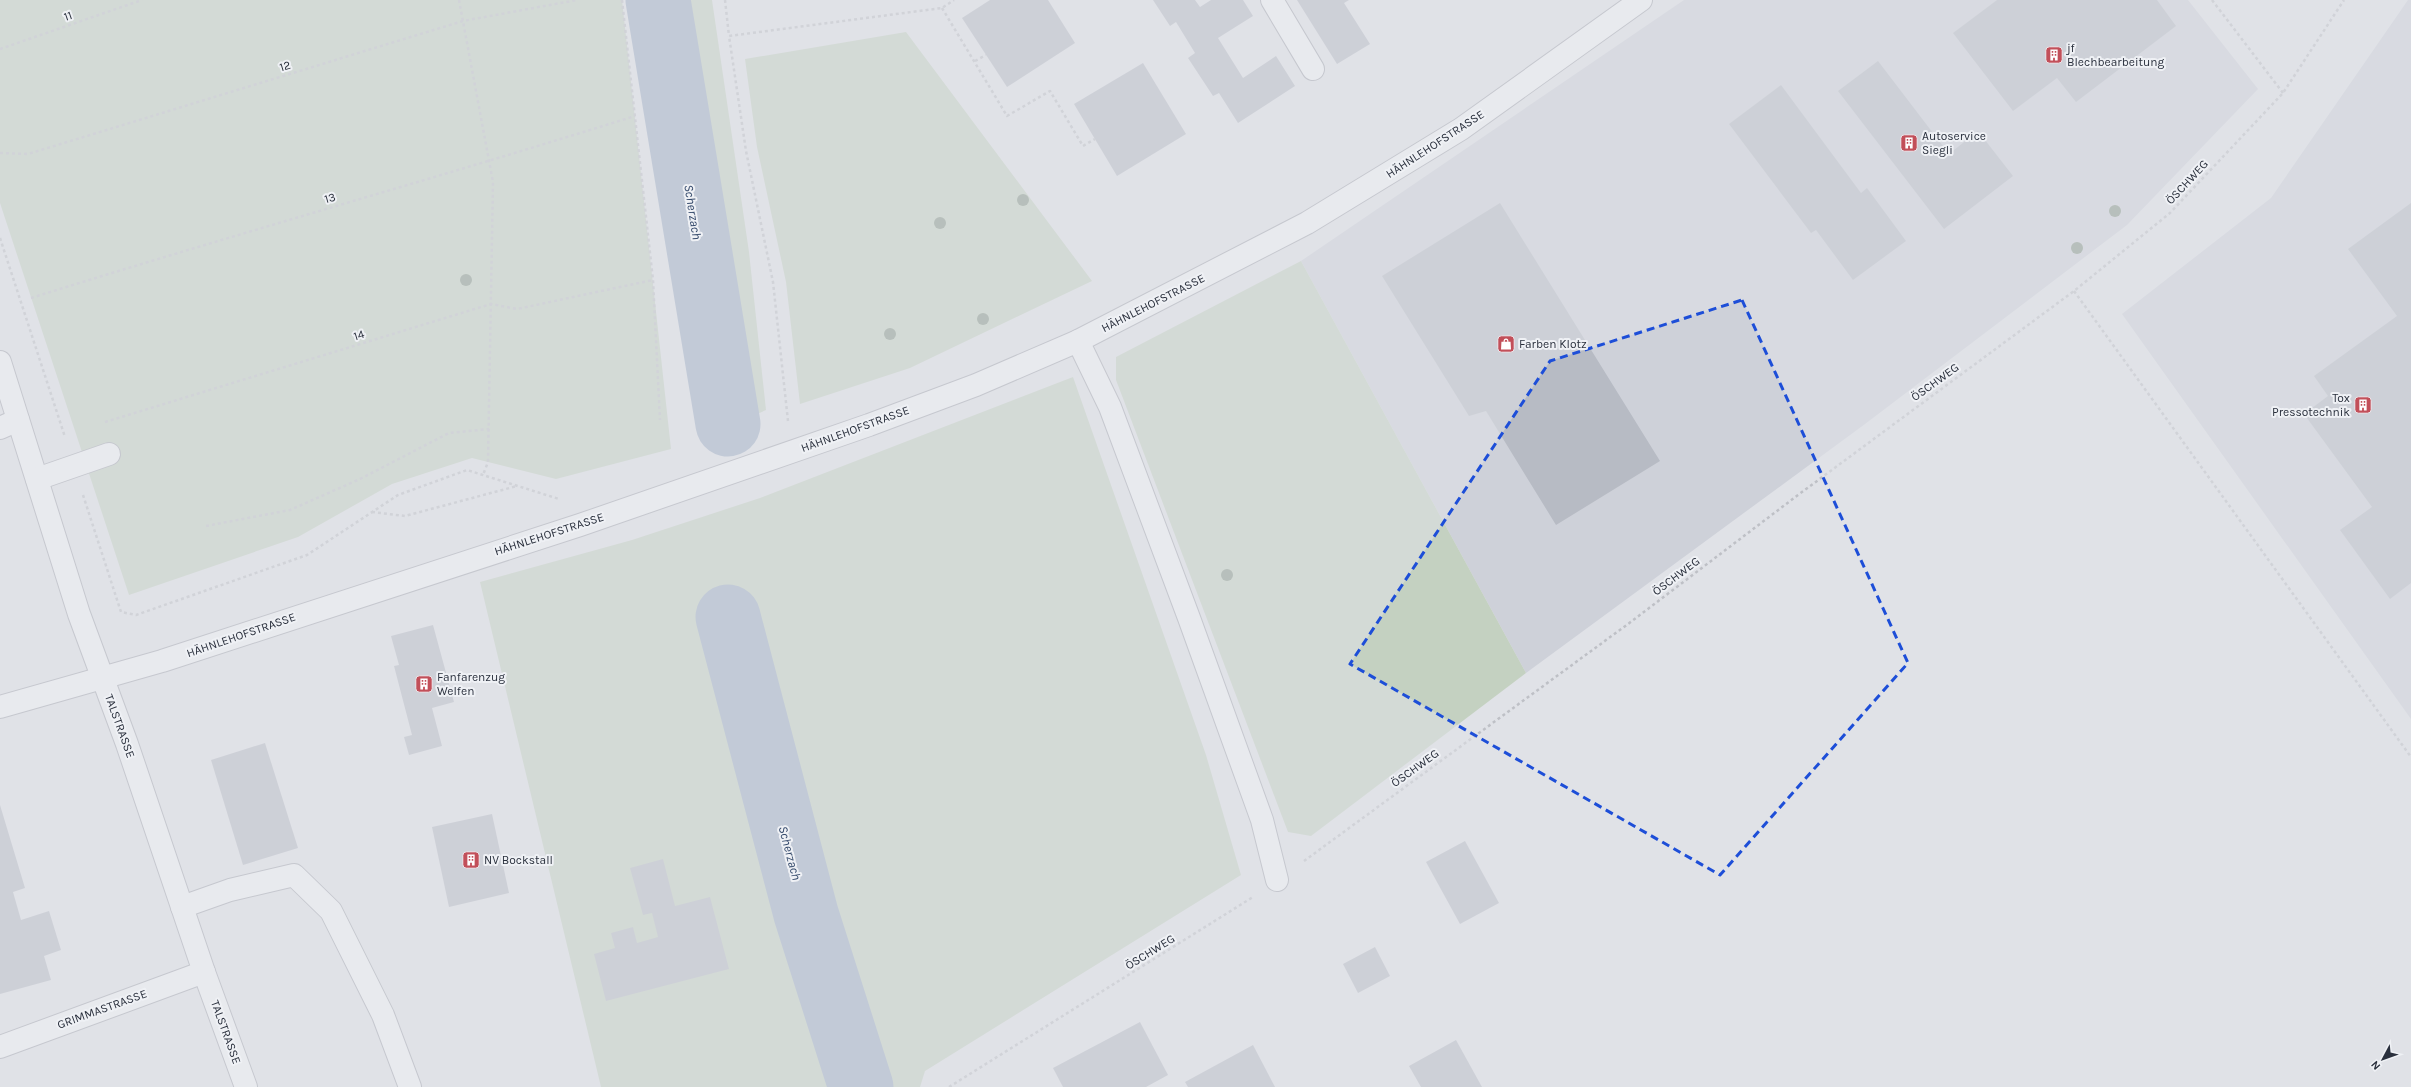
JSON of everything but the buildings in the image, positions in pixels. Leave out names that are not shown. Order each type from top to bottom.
[{"type":"street","points":[[1272,0],[1313,68]]},
{"type":"street","name":"HÄHNLEHOFSTRASSE","points":[[0,707],[162,661],[580,525],[870,425],[976,385],[1078,341],[1307,223],[1374,184],[1461,129],[1641,0]]},
{"type":"street","points":[[1078,341],[1110,407],[1189,618],[1262,820],[1277,880]]},
{"type":"street","name":"TALSTRASSE","points":[[0,362],[9,424],[36,479],[79,614],[127,744],[204,972],[246,1087]]},
{"type":"street","points":[[36,479],[109,454]]},
{"type":"street","points":[[182,907],[230,890],[294,875],[331,911],[383,1015],[410,1087]]},
{"type":"street","name":"GRIMMASTRASSE","points":[[0,1047],[204,972]]},
{"type":"path","name":"11","points":[[0,49],[142,0]]},
{"type":"path","points":[[459,0],[493,182],[488,462],[483,476]]},
{"type":"path","name":"12","points":[[0,153],[28,154],[463,21],[577,0]]},
{"type":"path","points":[[622,0],[653,280],[660,420]]},
{"type":"path","points":[[725,0],[746,151],[773,282],[788,424]]},
{"type":"path","points":[[729,36],[942,8],[954,0]]},
{"type":"path","points":[[2212,0],[2283,93]]},
{"type":"path","name":"ÖSCHWEG","points":[[949,1087],[1215,922],[1277,880],[1628,624],[1798,494],[2074,291],[2170,213],[2283,93],[2344,0]]},
{"type":"path","points":[[942,8],[975,61],[1006,116],[1050,91],[1083,146],[1095,139]]},
{"type":"path","points":[[975,61],[986,55]]},
{"type":"path","name":"13","points":[[31,298],[204,244],[489,162],[635,116]]},
{"type":"path","points":[[0,238],[121,612],[136,615],[307,554],[398,495],[467,470],[559,499],[566,497]]},
{"type":"path","name":"14","points":[[103,423],[491,304],[517,309],[653,280]]},
{"type":"path","points":[[2074,291],[2411,757]]},
{"type":"path","points":[[206,526],[290,510],[360,479],[449,433],[489,429]]},
{"type":"path","points":[[372,512],[405,516],[517,486]]},
{"type":"highlighted area","points":[[1742,300],[1908,663],[1720,875],[1350,664],[1550,361]]},
{"type":"shaded area","points":[[1684,0],[2188,0],[2258,89],[2127,225],[1865,424],[1526,673],[1301,261]]},
{"type":"shaded area","points":[[2408,0],[2411,0],[2411,719],[2122,314],[2271,198]]},
{"type":"green space","points":[[0,0],[622,0],[671,449],[556,479],[472,458],[392,484],[298,537],[129,595],[0,203]]},
{"type":"green space","points":[[653,0],[712,0],[749,252],[766,410],[712,434]]},
{"type":"green space","points":[[906,32],[1092,281],[910,368],[800,404],[786,282],[757,147],[745,59]]},
{"type":"green space","points":[[1301,261],[1526,673],[1311,836],[1288,832],[1116,380],[1116,357]]},
{"type":"green space","points":[[1073,377],[1206,755],[1241,875],[925,1071],[920,1087],[601,1087],[480,582],[632,540],[760,498]]},
{"type":"waterway","name":"Scherzach","points":[[658,0],[728,424]]},
{"type":"waterway","name":"Scherzach","points":[[728,617],[806,914],[861,1087]]},
{"type":"place","name":"jf Blechbearbeitung","points":[[2054,55]]},
{"type":"place","name":"Autoservice Siegli","points":[[1909,143]]},
{"type":"place","name":"Farben Klotz","points":[[1506,344]]},
{"type":"place","name":"Tox Pressotechnik","points":[[2363,405]]},
{"type":"place","name":"Fanfarenzug Welfen","points":[[424,684]]},
{"type":"place","name":"NV Bockstall","points":[[471,860]]}]
